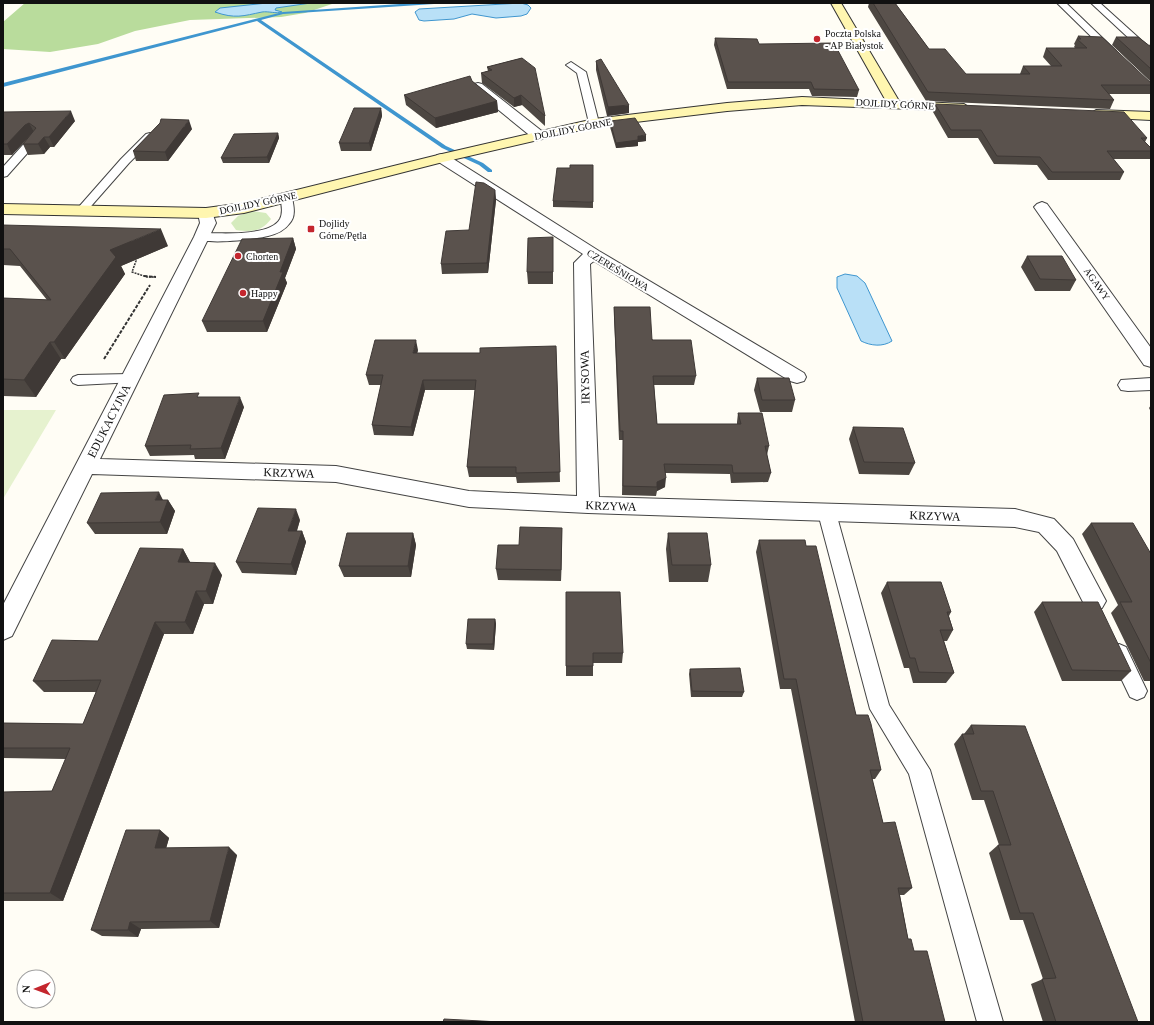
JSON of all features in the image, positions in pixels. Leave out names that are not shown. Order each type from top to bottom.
[{"type":"street","points":[[836,3],[894,104]]},
{"type":"street","points":[[478,87],[538,135]]},
{"type":"street","name":"DOJLIDY GÓRNE","points":[[3,209],[206,212],[244,208],[442,158],[594,123],[727,107],[802,101],[980,108]]},
{"type":"street","points":[[1081,113],[1151,116]]},
{"type":"street","name":"CZEREŚNIOWA","points":[[442,158],[593,254],[797,377]]},
{"type":"street","name":"AGAWY","points":[[1042,207],[1151,361]]},
{"type":"street","name":"EDUKACYJNA","points":[[3,629],[13,587],[86,466],[208,223],[206,212]]},
{"type":"street","name":"IRYSOWA","points":[[588,505],[582,263],[593,254]]},
{"type":"street","points":[[1128,385],[1151,384]]},
{"type":"street","name":"KRZYWA","points":[[86,466],[336,474],[469,499],[588,505],[1016,518],[1046,524],[1065,545],[1097,608]]},
{"type":"lane","points":[[1062,3],[1117,57]]},
{"type":"lane","points":[[1095,3],[1151,54]]},
{"type":"lane","points":[[571,65],[581,72],[594,123]]},
{"type":"lane","points":[[81,211],[125,161],[158,128]]},
{"type":"lane","points":[[3,174],[35,138]]},
{"type":"lane","points":[[198,243],[265,235],[280,228],[288,214],[286,198]]},
{"type":"lane","points":[[78,380],[130,379]]},
{"type":"lane","points":[[827,513],[880,708],[919,770],[990,1022]]},
{"type":"lane","points":[[1111,635],[1137,691]]},
{"type":"path","points":[[133,256],[136,261],[132,272],[147,277],[156,277]]},
{"type":"green space","points":[[25,3],[335,3],[305,13],[281,17],[190,20],[135,31],[98,44],[50,52],[3,49],[3,22]]},
{"type":"green space","points":[[252,211],[266,213],[271,219],[260,229],[251,231],[236,230],[231,223],[238,216]]},
{"type":"green space","points":[[3,410],[56,410],[3,499]]},
{"type":"water","points":[[267,3],[311,3],[276,8],[275,10],[282,12],[280,13],[265,12],[244,16],[228,16],[215,12],[220,8]]},
{"type":"water","points":[[521,3],[528,5],[531,8],[527,14],[521,16],[496,18],[472,14],[454,19],[424,21],[419,20],[415,12],[419,9]]},
{"type":"water","points":[[845,274],[857,276],[865,283],[892,341],[877,345],[861,341],[837,288],[837,277]]},
{"type":"building","points":[[873,3],[895,3],[929,49],[945,49],[966,74],[1030,74],[1023,66],[1062,66],[1046,48],[1087,48],[1077,39],[1081,39],[1078,36],[1102,37],[1151,83],[1151,85],[1101,85],[1114,100],[928,92]]},
{"type":"building","points":[[1116,37],[1138,37],[1151,47],[1151,69]]},
{"type":"building","points":[[715,38],[757,39],[759,44],[834,43],[859,90],[814,89],[811,82],[728,82]]},
{"type":"building","points":[[522,58],[535,68],[545,116],[521,95],[514,98],[481,73],[492,70],[487,67]]},
{"type":"building","points":[[601,59],[629,105],[608,107],[596,61]]},
{"type":"building","points":[[470,76],[472,81],[497,101],[435,118],[404,95]]},
{"type":"building","points":[[935,104],[1124,112],[1147,138],[1141,138],[1151,148],[1151,151],[1107,151],[1124,172],[1052,172],[1040,157],[997,156],[981,130],[951,130]]},
{"type":"building","points":[[354,108],[381,108],[369,143],[339,143]]},
{"type":"building","points":[[71,111],[49,137],[44,137],[38,144],[23,144],[36,128],[29,123],[25,125],[7,144],[3,144],[3,112]]},
{"type":"building","points":[[635,118],[646,135],[638,136],[638,140],[616,143],[610,121]]},
{"type":"building","points":[[161,119],[189,120],[165,152],[133,151],[160,123]]},
{"type":"building","points":[[278,133],[267,157],[221,158],[234,134]]},
{"type":"building","points":[[570,165],[593,165],[593,202],[553,201],[557,168],[570,168]]},
{"type":"building","points":[[476,182],[484,183],[495,190],[487,263],[441,264],[446,231],[469,230]]},
{"type":"building","points":[[3,225],[161,229],[110,250],[116,257],[54,342],[50,342],[24,380],[3,379],[3,298],[51,300],[10,249],[3,249]]},
{"type":"building","points":[[553,237],[553,272],[527,272],[528,238]]},
{"type":"building","points":[[293,238],[280,272],[283,272],[263,321],[202,321],[242,239]]},
{"type":"building","points":[[1027,256],[1062,256],[1076,280],[1040,279]]},
{"type":"building","points":[[614,307],[650,307],[652,340],[691,340],[696,376],[653,376],[657,424],[741,424],[738,413],[762,413],[769,446],[765,446],[771,473],[733,473],[732,465],[664,464],[666,478],[657,482],[657,487],[623,486],[623,431],[620,431]]},
{"type":"building","points":[[375,340],[416,340],[413,353],[480,353],[480,348],[556,346],[560,472],[516,473],[516,467],[467,467],[476,380],[423,380],[411,427],[372,425],[383,375],[366,375]]},
{"type":"building","points":[[757,378],[789,378],[795,400],[762,400]]},
{"type":"building","points":[[199,393],[197,397],[240,397],[221,448],[190,449],[191,445],[145,446],[164,395]]},
{"type":"building","points":[[853,427],[903,428],[915,463],[864,462]]},
{"type":"building","points":[[159,492],[155,500],[168,500],[160,522],[87,523],[101,493]]},
{"type":"building","points":[[258,508],[296,509],[288,531],[302,531],[291,564],[236,562]]},
{"type":"building","points":[[1091,523],[1133,523],[1151,554],[1151,663],[1120,602],[1132,602]]},
{"type":"building","points":[[520,527],[562,528],[561,570],[496,569],[498,545],[519,545]]},
{"type":"building","points":[[347,533],[413,533],[408,566],[339,566]]},
{"type":"building","points":[[668,533],[707,533],[711,565],[672,565]]},
{"type":"building","points":[[759,540],[805,540],[806,546],[816,546],[856,715],[868,715],[871,724],[881,770],[870,770],[883,823],[895,822],[912,888],[898,888],[908,939],[911,939],[914,951],[927,951],[945,1022],[863,1022],[796,679],[784,679]]},
{"type":"building","points":[[140,548],[183,549],[178,562],[215,563],[206,591],[196,591],[185,622],[155,622],[50,893],[3,893],[3,792],[52,791],[70,748],[3,748],[3,723],[83,724],[101,680],[33,681],[52,640],[98,641]]},
{"type":"building","points":[[887,582],[941,582],[951,612],[947,612],[953,630],[940,630],[954,673],[919,672],[915,658],[910,658]]},
{"type":"building","points":[[566,592],[620,592],[623,653],[593,653],[593,666],[566,666]]},
{"type":"building","points":[[1042,602],[1098,602],[1131,671],[1072,670]]},
{"type":"building","points":[[468,619],[495,619],[493,644],[466,644]]},
{"type":"building","points":[[740,668],[744,692],[692,691],[690,669]]},
{"type":"building","points":[[971,725],[1025,726],[1138,1022],[1056,1022],[1042,979],[1056,978],[1033,913],[1020,913],[998,845],[1011,845],[993,791],[981,791],[962,734],[974,734]]},
{"type":"building","points":[[126,830],[160,830],[155,848],[229,847],[210,921],[130,922],[128,930],[91,930]]},
{"type":"building","points":[[444,1019],[500,1022],[443,1022]]},
{"type":"waterway","points":[[258,19],[283,13],[434,3]]},
{"type":"waterway","points":[[3,85],[258,19]]},
{"type":"waterway","points":[[258,19],[444,147],[481,164],[490,171]]},
{"type":"place","name":"Poczta Polska - AP Białystok","points":[[817,39]]},
{"type":"place","name":"Dojlidy Górne/Pętla","points":[[311,229]]},
{"type":"place","name":"Chorten","points":[[238,256]]},
{"type":"place","name":"Happy","points":[[243,293]]}]
